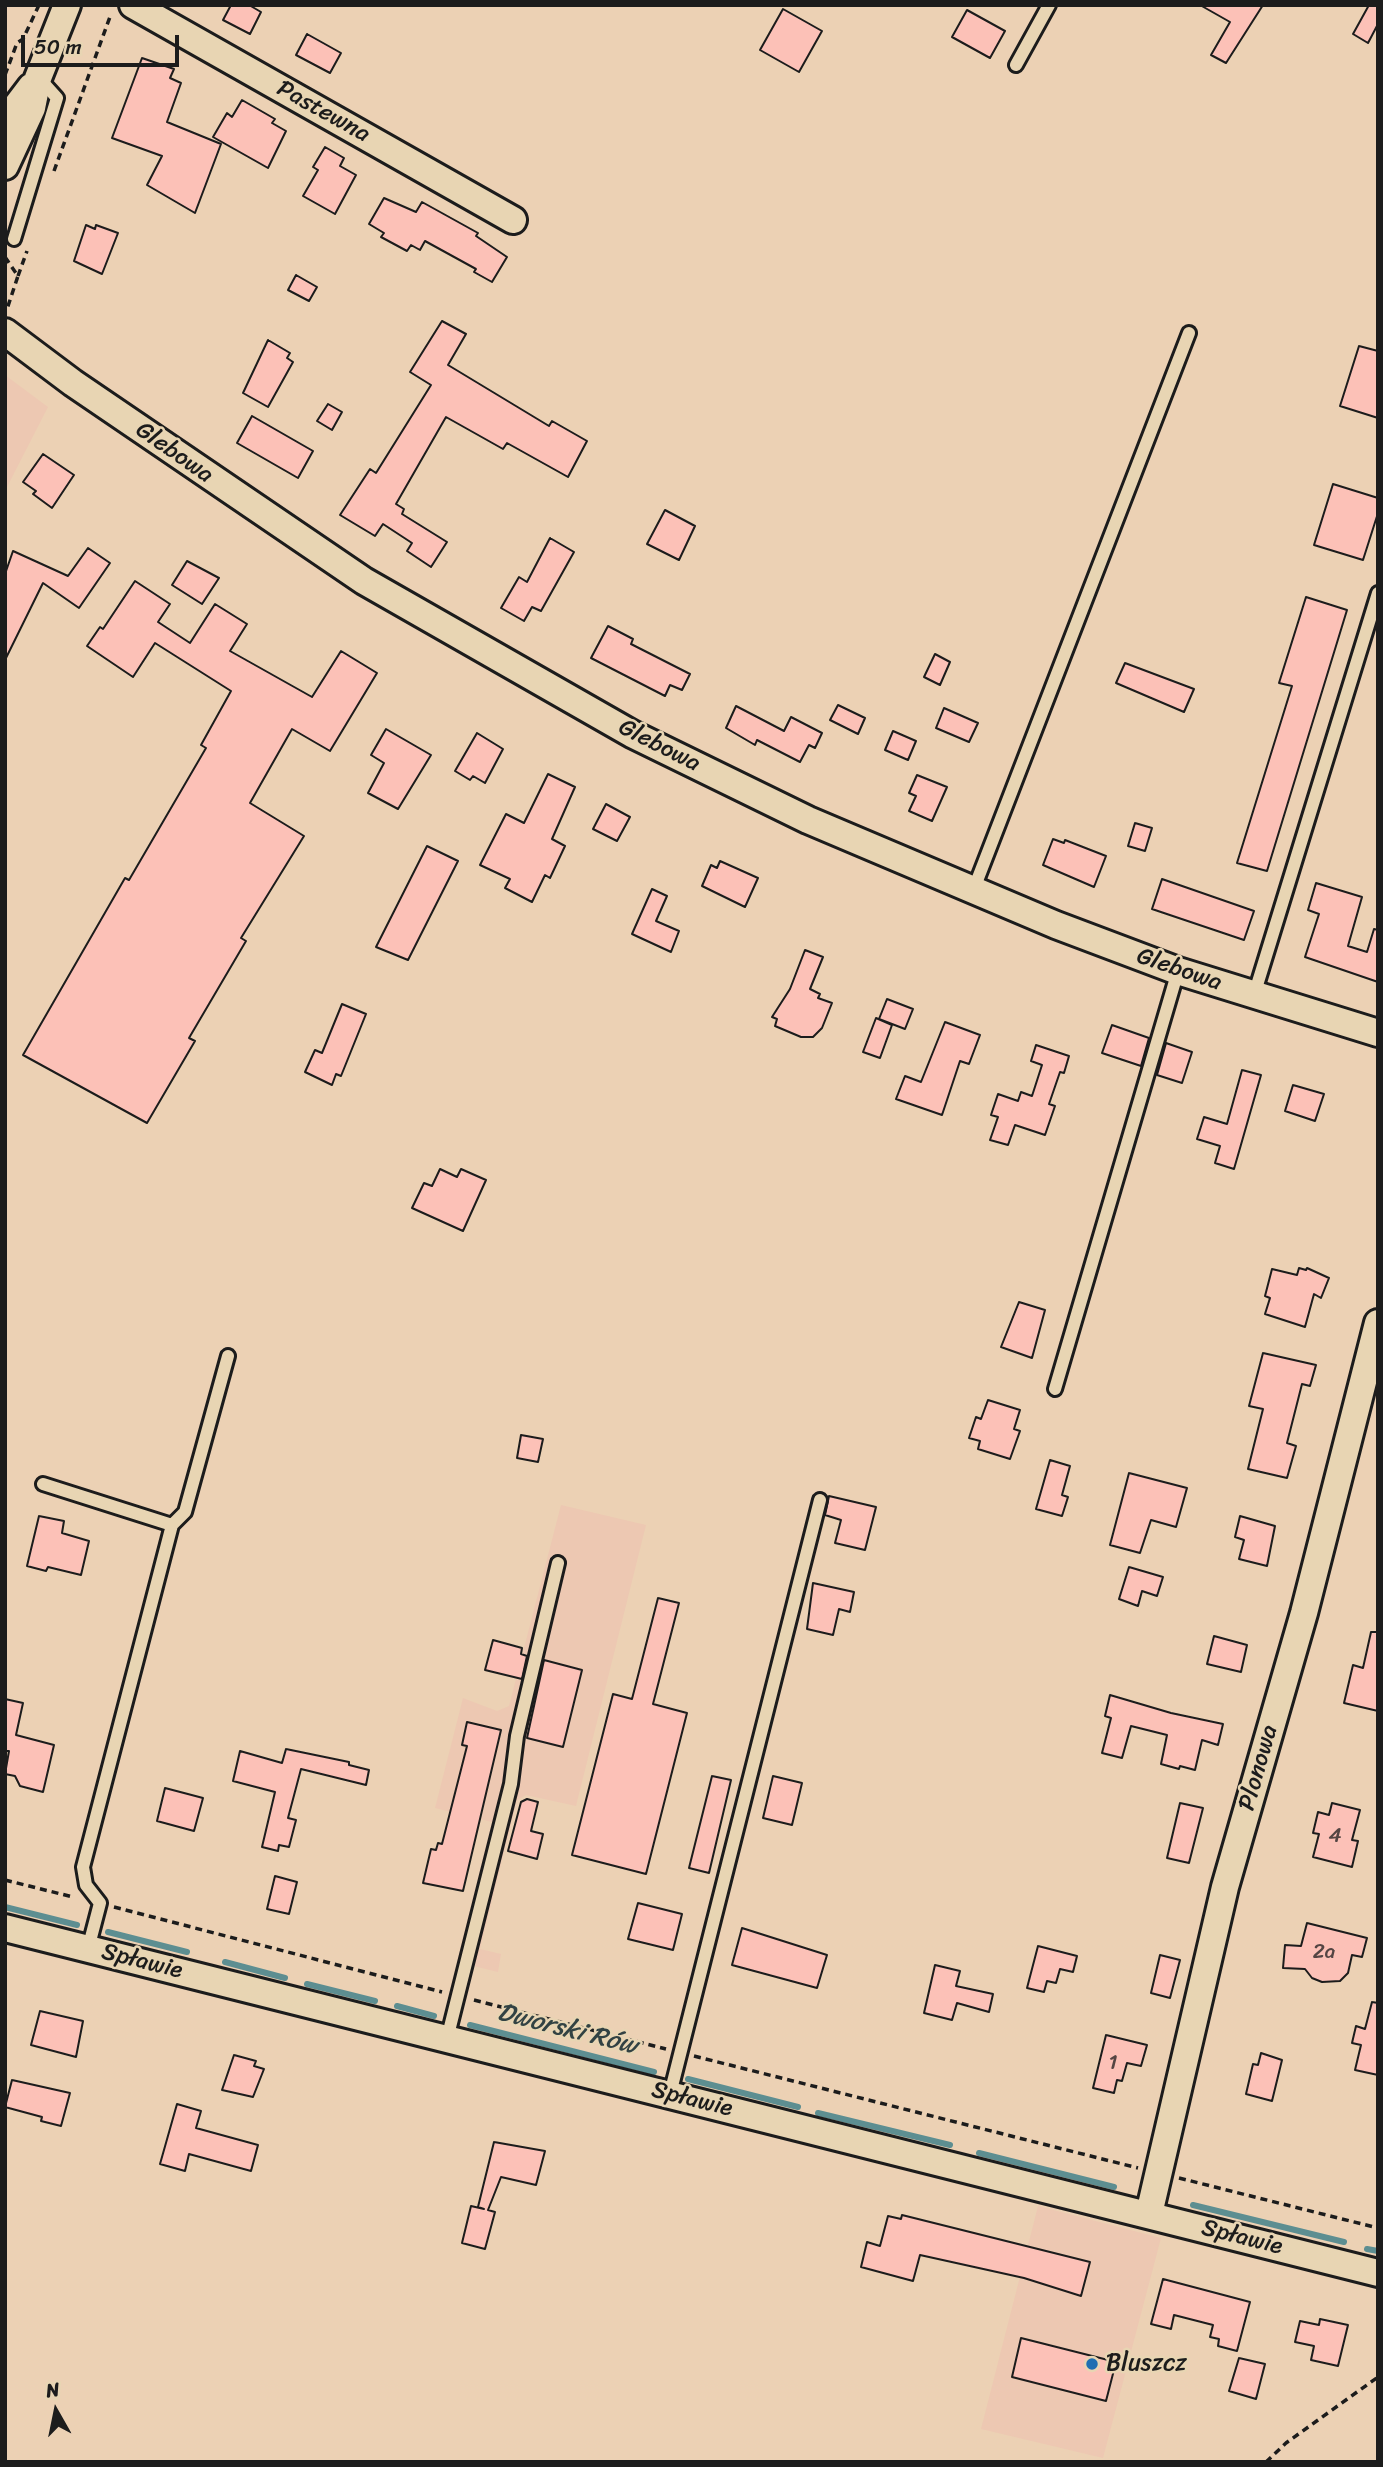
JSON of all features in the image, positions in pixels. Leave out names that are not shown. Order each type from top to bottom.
[{"type":"street","points":[[5,166],[32,108],[38,78],[66,5]]},
{"type":"street","name":"Pastewna","points":[[133,5],[513,219]]},
{"type":"street","points":[[5,121],[38,78]]},
{"type":"street","points":[[5,178],[5,189]]},
{"type":"street","name":"Glebowa","points":[[5,332],[73,383],[274,523],[481,649],[632,734],[796,815],[973,891],[1178,971],[1378,1032]]},
{"type":"street","name":"Plonowa","points":[[1149,2214],[1225,1888],[1304,1613],[1378,1323]]},
{"type":"street","name":"Spławie","points":[[5,1928],[1378,2273]]},
{"type":"lane","points":[[1016,65],[1049,5]]},
{"type":"lane","points":[[14,239],[57,98],[38,78]]},
{"type":"lane","points":[[973,891],[1189,333]]},
{"type":"lane","points":[[1254,996],[1378,593]]},
{"type":"lane","points":[[1055,1389],[1178,971]]},
{"type":"lane","points":[[88,1949],[100,1903],[86,1885],[83,1867],[172,1525],[185,1511],[228,1356]]},
{"type":"lane","points":[[43,1484],[172,1525]]},
{"type":"lane","points":[[670,2094],[820,1500]]},
{"type":"lane","points":[[447,2039],[511,1784],[517,1736],[558,1563]]},
{"type":"path","points":[[5,75],[17,43],[23,38],[39,5]]},
{"type":"path","points":[[54,173],[114,5]]},
{"type":"path","points":[[5,315],[29,244]]},
{"type":"path","points":[[5,257],[18,276]]},
{"type":"path","points":[[1266,2462],[1286,2443],[1378,2377]]},
{"type":"shaded area","points":[[5,375],[48,407],[5,491]]},
{"type":"shaded area","points":[[561,1505],[646,1525],[576,1806],[526,1795],[517,1800],[480,1949],[501,1954],[498,1972],[457,1962],[492,1822],[435,1808],[463,1698],[497,1711],[509,1706]]},
{"type":"shaded area","points":[[1038,2206],[1161,2238],[1103,2458],[981,2429]]},
{"type":"building","points":[[231,5],[249,5],[261,12],[250,34],[223,20]]},
{"type":"building","points":[[1200,5],[1263,5],[1226,63],[1211,55],[1230,22]]},
{"type":"building","points":[[1369,5],[1378,5],[1378,24],[1368,43],[1353,34]]},
{"type":"building","points":[[783,9],[822,31],[799,72],[760,50]]},
{"type":"building","points":[[967,10],[1005,31],[990,58],[952,37]]},
{"type":"building","points":[[307,34],[341,53],[330,73],[296,55]]},
{"type":"building","points":[[142,58],[174,69],[170,78],[181,83],[167,122],[221,144],[195,213],[147,185],[162,156],[112,138]]},
{"type":"building","points":[[242,100],[275,119],[272,123],[286,131],[268,168],[213,137],[227,113],[232,117]]},
{"type":"building","points":[[325,147],[344,158],[340,166],[356,175],[335,214],[303,196],[318,170],[313,167]]},
{"type":"building","points":[[384,198],[416,212],[422,202],[478,233],[476,236],[507,257],[492,282],[474,272],[476,269],[425,241],[420,250],[411,245],[407,251],[381,237],[384,233],[369,224]]},
{"type":"building","points":[[86,225],[95,229],[96,225],[118,233],[102,274],[74,261]]},
{"type":"building","points":[[296,275],[317,287],[309,301],[288,290]]},
{"type":"building","points":[[442,321],[466,334],[448,365],[549,426],[552,421],[587,441],[568,477],[507,443],[503,449],[446,417],[396,504],[404,509],[402,514],[447,542],[431,567],[407,551],[412,543],[383,524],[375,536],[340,515],[370,469],[376,473],[431,385],[410,372]]},
{"type":"building","points":[[268,340],[290,353],[287,358],[293,362],[268,407],[243,393]]},
{"type":"building","points":[[1359,346],[1378,351],[1378,418],[1340,406]]},
{"type":"building","points":[[328,404],[342,412],[332,430],[317,421]]},
{"type":"building","points":[[252,416],[313,451],[298,478],[237,443]]},
{"type":"building","points":[[43,454],[74,475],[52,508],[33,494],[36,491],[23,482]]},
{"type":"building","points":[[1333,484],[1378,498],[1378,513],[1363,560],[1314,545]]},
{"type":"building","points":[[665,510],[695,526],[679,560],[647,544]]},
{"type":"building","points":[[550,538],[574,552],[541,611],[532,607],[524,621],[501,608],[519,577],[527,582]]},
{"type":"building","points":[[88,548],[110,563],[79,608],[43,583],[5,660],[5,574],[13,551],[68,576]]},
{"type":"building","points":[[187,561],[219,578],[202,604],[172,585]]},
{"type":"building","points":[[135,581],[170,604],[158,622],[190,643],[215,604],[247,624],[230,651],[312,697],[341,651],[377,673],[330,751],[292,729],[250,803],[304,836],[241,938],[246,941],[189,1038],[195,1041],[147,1123],[23,1055],[125,878],[129,880],[206,748],[201,745],[231,691],[155,643],[133,677],[87,646],[100,627],[103,629]]},
{"type":"building","points":[[1306,597],[1347,610],[1267,871],[1237,863],[1292,686],[1279,683]]},
{"type":"building","points":[[608,626],[633,639],[631,644],[690,674],[682,690],[670,685],[665,696],[591,658]]},
{"type":"building","points":[[935,654],[950,662],[940,685],[924,677]]},
{"type":"building","points":[[1125,663],[1194,689],[1184,712],[1116,683]]},
{"type":"building","points":[[838,705],[865,718],[858,734],[830,720]]},
{"type":"building","points":[[736,706],[784,731],[791,717],[822,733],[815,748],[809,745],[800,762],[757,740],[755,745],[726,728]]},
{"type":"building","points":[[944,708],[978,723],[969,742],[936,728]]},
{"type":"building","points":[[386,729],[431,755],[398,809],[368,793],[384,763],[371,755]]},
{"type":"building","points":[[893,731],[916,741],[908,760],[885,750]]},
{"type":"building","points":[[477,733],[503,749],[485,783],[473,776],[470,780],[455,771]]},
{"type":"building","points":[[548,774],[575,787],[552,839],[565,846],[550,878],[545,875],[532,902],[505,888],[510,879],[480,865],[506,814],[524,823]]},
{"type":"building","points":[[917,775],[947,787],[932,821],[909,811],[916,796],[909,793]]},
{"type":"building","points":[[606,804],[630,817],[617,841],[593,829]]},
{"type":"building","points":[[1135,823],[1152,828],[1145,851],[1128,846]]},
{"type":"building","points":[[1053,839],[1064,843],[1065,840],[1106,856],[1094,887],[1043,865]]},
{"type":"building","points":[[427,846],[458,861],[408,960],[376,947]]},
{"type":"building","points":[[720,861],[758,878],[745,907],[702,886],[711,865],[717,868]]},
{"type":"building","points":[[1162,879],[1254,911],[1244,940],[1152,909]]},
{"type":"building","points":[[1316,883],[1362,897],[1348,946],[1367,952],[1374,929],[1378,930],[1378,982],[1305,957],[1319,914],[1308,910]]},
{"type":"building","points":[[652,889],[667,896],[656,921],[679,931],[671,952],[632,934]]},
{"type":"building","points":[[805,950],[823,957],[810,989],[820,994],[818,998],[832,1003],[822,1028],[813,1037],[801,1037],[775,1026],[777,1019],[772,1017],[790,989]]},
{"type":"building","points":[[887,999],[913,1009],[905,1029],[879,1019]]},
{"type":"building","points":[[342,1004],[366,1014],[341,1076],[336,1074],[332,1085],[305,1072],[315,1050],[322,1053]]},
{"type":"building","points":[[876,1018],[892,1025],[880,1058],[863,1052]]},
{"type":"building","points":[[945,1022],[980,1035],[969,1064],[960,1061],[942,1115],[896,1099],[905,1076],[921,1082]]},
{"type":"building","points":[[1112,1025],[1149,1038],[1141,1066],[1102,1053]]},
{"type":"building","points":[[1166,1043],[1192,1052],[1182,1083],[1157,1075]]},
{"type":"building","points":[[1036,1045],[1069,1056],[1064,1073],[1060,1072],[1049,1104],[1055,1106],[1045,1135],[1015,1125],[1008,1145],[990,1140],[998,1117],[991,1115],[998,1094],[1018,1101],[1021,1092],[1032,1096],[1042,1065],[1031,1061]]},
{"type":"building","points":[[1242,1070],[1261,1075],[1234,1169],[1215,1163],[1220,1146],[1197,1139],[1204,1117],[1227,1124]]},
{"type":"building","points":[[1293,1085],[1324,1094],[1315,1121],[1285,1111]]},
{"type":"building","points":[[440,1169],[457,1177],[461,1169],[486,1180],[463,1231],[412,1208],[424,1183],[432,1186]]},
{"type":"building","points":[[1299,1268],[1307,1268],[1329,1278],[1321,1298],[1314,1294],[1305,1327],[1265,1314],[1270,1298],[1265,1296],[1272,1269],[1297,1275]]},
{"type":"building","points":[[1019,1302],[1045,1310],[1032,1358],[1001,1347]]},
{"type":"building","points":[[1263,1353],[1316,1365],[1310,1386],[1302,1384],[1287,1443],[1296,1446],[1287,1478],[1248,1469],[1263,1409],[1249,1406]]},
{"type":"building","points":[[988,1400],[1020,1410],[1014,1429],[1020,1431],[1010,1459],[978,1449],[980,1441],[969,1438],[976,1417],[981,1419]]},
{"type":"building","points":[[521,1435],[543,1439],[538,1462],[517,1458]]},
{"type":"building","points":[[1050,1460],[1070,1466],[1062,1495],[1068,1497],[1062,1516],[1036,1509]]},
{"type":"building","points":[[1129,1473],[1187,1488],[1176,1527],[1151,1520],[1140,1553],[1110,1545]]},
{"type":"building","points":[[829,1496],[876,1507],[865,1550],[835,1543],[841,1520],[825,1515]]},
{"type":"building","points":[[39,1516],[64,1521],[62,1533],[89,1541],[81,1575],[48,1567],[46,1571],[27,1566]]},
{"type":"building","points":[[1240,1516],[1275,1526],[1267,1566],[1239,1559],[1244,1540],[1235,1537]]},
{"type":"building","points":[[1129,1567],[1163,1577],[1157,1596],[1142,1591],[1138,1606],[1119,1599]]},
{"type":"building","points":[[813,1583],[854,1592],[850,1612],[839,1609],[833,1635],[807,1629]]},
{"type":"building","points":[[658,1598],[679,1603],[653,1704],[687,1713],[646,1874],[572,1855],[613,1694],[632,1699]]},
{"type":"building","points":[[1371,1632],[1378,1632],[1378,1711],[1344,1703],[1353,1665],[1363,1668]]},
{"type":"building","points":[[1214,1636],[1247,1645],[1241,1672],[1207,1664]]},
{"type":"building","points":[[493,1640],[522,1648],[521,1654],[527,1656],[522,1679],[485,1670]]},
{"type":"building","points":[[544,1660],[582,1670],[563,1747],[527,1738]]},
{"type":"building","points":[[1110,1695],[1171,1713],[1223,1724],[1218,1745],[1202,1740],[1195,1770],[1180,1766],[1179,1769],[1161,1764],[1167,1735],[1131,1726],[1122,1758],[1102,1753],[1111,1718],[1105,1716]]},
{"type":"building","points":[[5,1699],[23,1703],[16,1735],[54,1745],[43,1792],[20,1786],[15,1776],[5,1774],[9,1751],[5,1751]]},
{"type":"building","points":[[467,1722],[501,1730],[463,1891],[423,1883],[431,1849],[436,1850],[438,1843],[442,1844],[467,1746],[462,1745]]},
{"type":"building","points":[[286,1749],[349,1762],[349,1765],[369,1770],[366,1785],[301,1769],[288,1818],[296,1820],[289,1847],[279,1845],[278,1851],[262,1847],[275,1792],[233,1781],[240,1751],[282,1763]]},
{"type":"building","points":[[712,1776],[731,1780],[709,1873],[689,1868]]},
{"type":"building","points":[[773,1776],[802,1783],[792,1825],[763,1818]]},
{"type":"building","points":[[165,1788],[203,1798],[194,1831],[157,1821]]},
{"type":"building","points":[[527,1799],[538,1802],[531,1831],[543,1834],[537,1859],[508,1851],[521,1802]]},
{"type":"building","points":[[1180,1803],[1203,1808],[1189,1863],[1167,1858]]},
{"type":"building","points":[[1332,1803],[1360,1810],[1352,1840],[1358,1841],[1352,1867],[1313,1857],[1319,1834],[1313,1833],[1318,1812],[1329,1815]]},
{"type":"building","points":[[275,1876],[297,1882],[289,1914],[267,1909]]},
{"type":"building","points":[[638,1903],[682,1914],[673,1950],[628,1939]]},
{"type":"building","points":[[1307,1923],[1367,1938],[1362,1957],[1352,1955],[1348,1973],[1340,1981],[1322,1982],[1312,1978],[1305,1969],[1283,1968],[1285,1945],[1301,1946]]},
{"type":"building","points":[[742,1928],[827,1955],[817,1988],[732,1965]]},
{"type":"building","points":[[1038,1946],[1077,1956],[1073,1972],[1060,1969],[1056,1983],[1047,1981],[1044,1992],[1027,1988]]},
{"type":"building","points":[[1160,1955],[1180,1960],[1170,1998],[1151,1993]]},
{"type":"building","points":[[935,1965],[960,1971],[956,1986],[993,1994],[989,2012],[957,2003],[952,2020],[924,2013]]},
{"type":"building","points":[[1372,2002],[1378,2003],[1378,2075],[1355,2070],[1361,2045],[1352,2043],[1356,2026],[1365,2029]]},
{"type":"building","points":[[40,2011],[83,2021],[76,2057],[31,2045]]},
{"type":"building","points":[[1106,2035],[1147,2045],[1141,2066],[1127,2063],[1122,2081],[1117,2080],[1114,2093],[1093,2088]]},
{"type":"building","points":[[1261,2053],[1282,2060],[1272,2101],[1246,2094],[1253,2064],[1258,2065]]},
{"type":"building","points":[[234,2055],[256,2061],[254,2066],[264,2069],[253,2097],[222,2090]]},
{"type":"building","points":[[12,2080],[70,2093],[61,2126],[41,2121],[42,2117],[5,2107]]},
{"type":"building","points":[[177,2104],[201,2111],[196,2128],[258,2145],[251,2171],[189,2154],[185,2171],[160,2164]]},
{"type":"building","points":[[494,2142],[545,2151],[536,2185],[501,2177],[488,2210],[495,2212],[485,2249],[462,2243],[471,2206],[484,2209],[478,2207]]},
{"type":"building","points":[[902,2215],[1090,2262],[1081,2296],[1024,2278],[920,2255],[913,2281],[861,2267],[867,2242],[880,2246],[888,2216],[901,2219]]},
{"type":"building","points":[[1163,2279],[1250,2302],[1237,2351],[1218,2346],[1219,2339],[1210,2337],[1213,2325],[1174,2315],[1171,2329],[1151,2324]]},
{"type":"building","points":[[1320,2319],[1348,2325],[1338,2366],[1311,2360],[1314,2346],[1295,2342],[1300,2321],[1319,2325]]},
{"type":"building","points":[[1021,2338],[1116,2362],[1106,2401],[1012,2377]]},
{"type":"building","points":[[1239,2358],[1265,2364],[1256,2399],[1229,2391]]},
{"type":"waterway","name":"Dworski Rów","points":[[5,1907],[77,1925]]},
{"type":"waterway","name":"Dworski Rów","points":[[108,1932],[187,1952]]},
{"type":"waterway","name":"Dworski Rów","points":[[225,1962],[285,1978]]},
{"type":"waterway","name":"Dworski Rów","points":[[307,1984],[375,2001]]},
{"type":"waterway","name":"Dworski Rów","points":[[397,2006],[434,2016]]},
{"type":"waterway","name":"Dworski Rów","points":[[470,2025],[654,2072]]},
{"type":"waterway","name":"Dworski Rów","points":[[688,2079],[798,2107]]},
{"type":"waterway","name":"Dworski Rów","points":[[818,2113],[950,2145]]},
{"type":"waterway","name":"Dworski Rów","points":[[979,2153],[1114,2187]]},
{"type":"waterway","name":"Dworski Rów","points":[[1193,2205],[1344,2242]]},
{"type":"waterway","name":"Dworski Rów","points":[[1367,2249],[1378,2251]]},
{"type":"place","name":"Bluszcz","points":[[1092,2364]]}]
